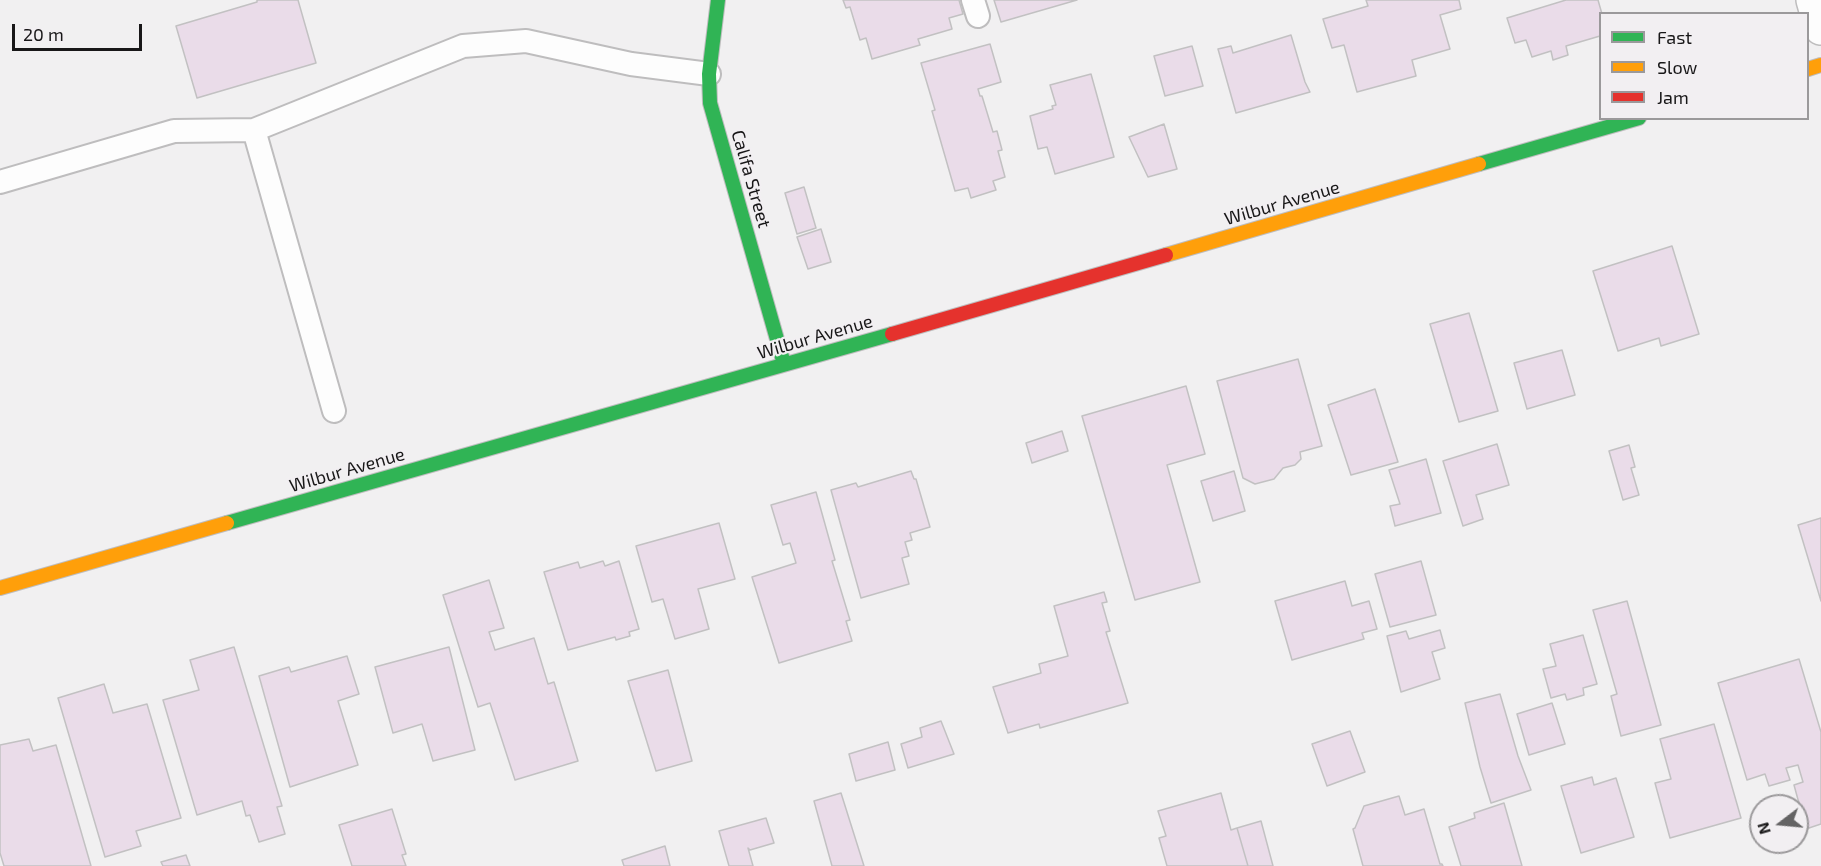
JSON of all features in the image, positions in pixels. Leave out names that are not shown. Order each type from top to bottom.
[{"type":"main road","name":"Califa Street","points":[[718,0],[709,74],[710,103],[784,364]]},
{"type":"main road","name":"Wilbur Avenue","points":[[0,588],[1632,120]]},
{"type":"street","points":[[1813,0],[1821,28]]},
{"type":"lane","points":[[0,182],[174,131],[254,130],[463,46],[526,41],[631,64],[709,74]]},
{"type":"lane","points":[[254,130],[334,411]]},
{"type":"building","points":[[257,0],[298,0],[316,63],[197,98],[176,26],[257,2]]},
{"type":"building","points":[[843,0],[959,0],[963,14],[949,18],[952,29],[918,39],[920,45],[872,59],[866,38],[860,40],[850,7],[846,8]]},
{"type":"building","points":[[994,0],[1077,0],[1001,22]]},
{"type":"building","points":[[1366,0],[1459,0],[1461,9],[1440,15],[1450,49],[1412,60],[1416,76],[1357,92],[1344,45],[1332,48],[1323,19],[1368,6]]},
{"type":"building","points":[[1566,0],[1598,0],[1601,12],[1599,12],[1599,36],[1566,46],[1568,55],[1553,60],[1551,51],[1532,57],[1526,40],[1515,43],[1507,18]]},
{"type":"building","points":[[1291,35],[1310,92],[1236,113],[1218,49],[1231,46],[1233,53]]},
{"type":"building","points":[[990,44],[1001,82],[978,89],[993,132],[997,131],[1002,150],[998,151],[1005,177],[993,181],[996,190],[971,198],[968,188],[955,191],[921,63]]},
{"type":"building","points":[[1192,46],[1203,86],[1165,96],[1154,56]]},
{"type":"building","points":[[1091,74],[1114,157],[1055,174],[1047,147],[1038,149],[1030,116],[1053,109],[1052,106],[1056,105],[1050,85]]},
{"type":"building","points":[[1164,124],[1177,169],[1148,177],[1129,137]]},
{"type":"building","points":[[804,187],[816,228],[797,234],[785,193]]},
{"type":"building","points":[[821,229],[831,262],[808,269],[797,237]]},
{"type":"building","points":[[1672,246],[1699,334],[1661,346],[1659,338],[1618,351],[1593,271]]},
{"type":"building","points":[[1469,313],[1498,411],[1459,422],[1430,324]]},
{"type":"building","points":[[1562,350],[1575,395],[1527,409],[1514,363]]},
{"type":"building","points":[[1298,359],[1322,446],[1300,452],[1301,459],[1295,465],[1283,468],[1274,479],[1255,484],[1243,478],[1217,381]]},
{"type":"building","points":[[1186,386],[1205,454],[1167,465],[1200,582],[1135,600],[1082,416]]},
{"type":"building","points":[[1375,389],[1398,462],[1351,475],[1328,405]]},
{"type":"building","points":[[1062,431],[1068,451],[1032,463],[1026,443]]},
{"type":"building","points":[[1497,444],[1509,485],[1476,495],[1483,519],[1463,526],[1443,461]]},
{"type":"building","points":[[1629,445],[1635,467],[1631,468],[1639,495],[1623,500],[1609,451]]},
{"type":"building","points":[[1426,459],[1441,513],[1395,526],[1390,506],[1400,504],[1389,470]]},
{"type":"building","points":[[911,471],[916,479],[930,527],[910,533],[912,540],[905,542],[909,556],[902,558],[909,584],[861,598],[831,490],[856,483],[858,487]]},
{"type":"building","points":[[1234,471],[1245,511],[1213,521],[1201,481]]},
{"type":"building","points":[[816,492],[835,560],[832,561],[850,620],[846,621],[852,641],[779,663],[752,577],[796,563],[790,543],[783,545],[771,505]]},
{"type":"building","points":[[1821,518],[1821,601],[1798,525]]},
{"type":"building","points":[[719,523],[735,579],[698,589],[709,629],[675,639],[663,599],[652,602],[636,546]]},
{"type":"building","points":[[603,561],[605,566],[619,561],[639,629],[629,632],[630,636],[616,640],[615,637],[568,650],[544,572],[578,562],[580,568]]},
{"type":"building","points":[[1421,561],[1436,615],[1390,627],[1375,574]]},
{"type":"building","points":[[489,580],[504,628],[489,632],[495,650],[534,638],[548,684],[554,682],[578,761],[515,780],[490,703],[478,707],[443,595]]},
{"type":"building","points":[[1345,581],[1352,606],[1369,601],[1377,629],[1362,633],[1364,639],[1292,660],[1275,601]]},
{"type":"building","points":[[1104,592],[1107,602],[1102,603],[1110,631],[1106,632],[1128,703],[1040,728],[1039,724],[1008,733],[993,687],[1041,673],[1039,664],[1068,656],[1054,606]]},
{"type":"building","points":[[1627,601],[1661,725],[1621,736],[1611,696],[1617,694],[1593,610]]},
{"type":"building","points":[[1440,630],[1445,648],[1432,652],[1440,679],[1401,692],[1387,636],[1406,631],[1409,639]]},
{"type":"building","points":[[1583,635],[1597,684],[1583,688],[1584,695],[1567,700],[1565,694],[1551,698],[1543,669],[1556,666],[1550,644]]},
{"type":"building","points":[[234,647],[282,806],[277,807],[285,834],[259,842],[250,815],[246,816],[242,801],[197,815],[163,700],[199,690],[190,660]]},
{"type":"building","points":[[449,647],[475,750],[433,761],[422,724],[393,733],[375,667]]},
{"type":"building","points":[[347,656],[359,694],[338,701],[358,765],[290,787],[259,676],[289,667],[291,672]]},
{"type":"building","points":[[1799,659],[1821,732],[1821,824],[1809,828],[1809,794],[1796,794],[1794,785],[1803,782],[1798,765],[1786,768],[1790,780],[1769,786],[1765,774],[1747,780],[1718,683]]},
{"type":"building","points":[[668,670],[692,761],[656,771],[628,681]]},
{"type":"building","points":[[104,684],[113,713],[147,704],[181,818],[136,831],[141,846],[105,857],[58,698]]},
{"type":"building","points":[[1500,694],[1518,756],[1531,790],[1491,803],[1465,703]]},
{"type":"building","points":[[1552,703],[1565,744],[1529,755],[1517,714]]},
{"type":"building","points":[[941,721],[954,754],[908,768],[901,744],[922,737],[920,728]]},
{"type":"building","points":[[1714,724],[1741,818],[1670,838],[1655,783],[1671,779],[1660,739]]},
{"type":"building","points":[[1350,731],[1365,772],[1327,786],[1312,744]]},
{"type":"building","points":[[29,739],[33,751],[56,745],[91,866],[4,866],[0,853],[0,745]]},
{"type":"building","points":[[888,742],[895,770],[856,781],[849,754]]},
{"type":"building","points":[[1592,777],[1594,785],[1616,778],[1634,837],[1581,853],[1561,786]]},
{"type":"building","points":[[841,793],[864,866],[832,866],[814,801]]},
{"type":"building","points":[[1221,793],[1231,830],[1237,828],[1248,866],[1167,866],[1159,838],[1166,836],[1158,811]]},
{"type":"building","points":[[1399,796],[1405,815],[1424,809],[1440,864],[1443,866],[1363,866],[1353,829],[1364,806]]},
{"type":"building","points":[[1504,803],[1522,866],[1461,866],[1449,827],[1475,818],[1474,813]]},
{"type":"building","points":[[392,809],[406,854],[402,855],[406,866],[352,866],[339,825]]},
{"type":"building","points":[[766,818],[774,843],[750,850],[748,848],[753,866],[729,866],[719,831]]},
{"type":"building","points":[[1261,821],[1273,866],[1248,866],[1237,828]]},
{"type":"building","points":[[665,846],[670,866],[624,866],[622,860]]},
{"type":"building","points":[[186,855],[190,866],[163,866],[161,862]]},
{"type":"traffic: fast","points":[[718,0],[709,74],[710,103],[784,364]]},
{"type":"traffic: fast","points":[[1479,164],[1632,120]]},
{"type":"traffic: fast","points":[[227,523],[892,334]]},
{"type":"traffic: slow","points":[[1809,69],[1821,65]]},
{"type":"traffic: slow","points":[[1166,255],[1479,164]]},
{"type":"traffic: slow","points":[[0,588],[227,523]]},
{"type":"traffic: jam","points":[[892,334],[1166,255]]}]
